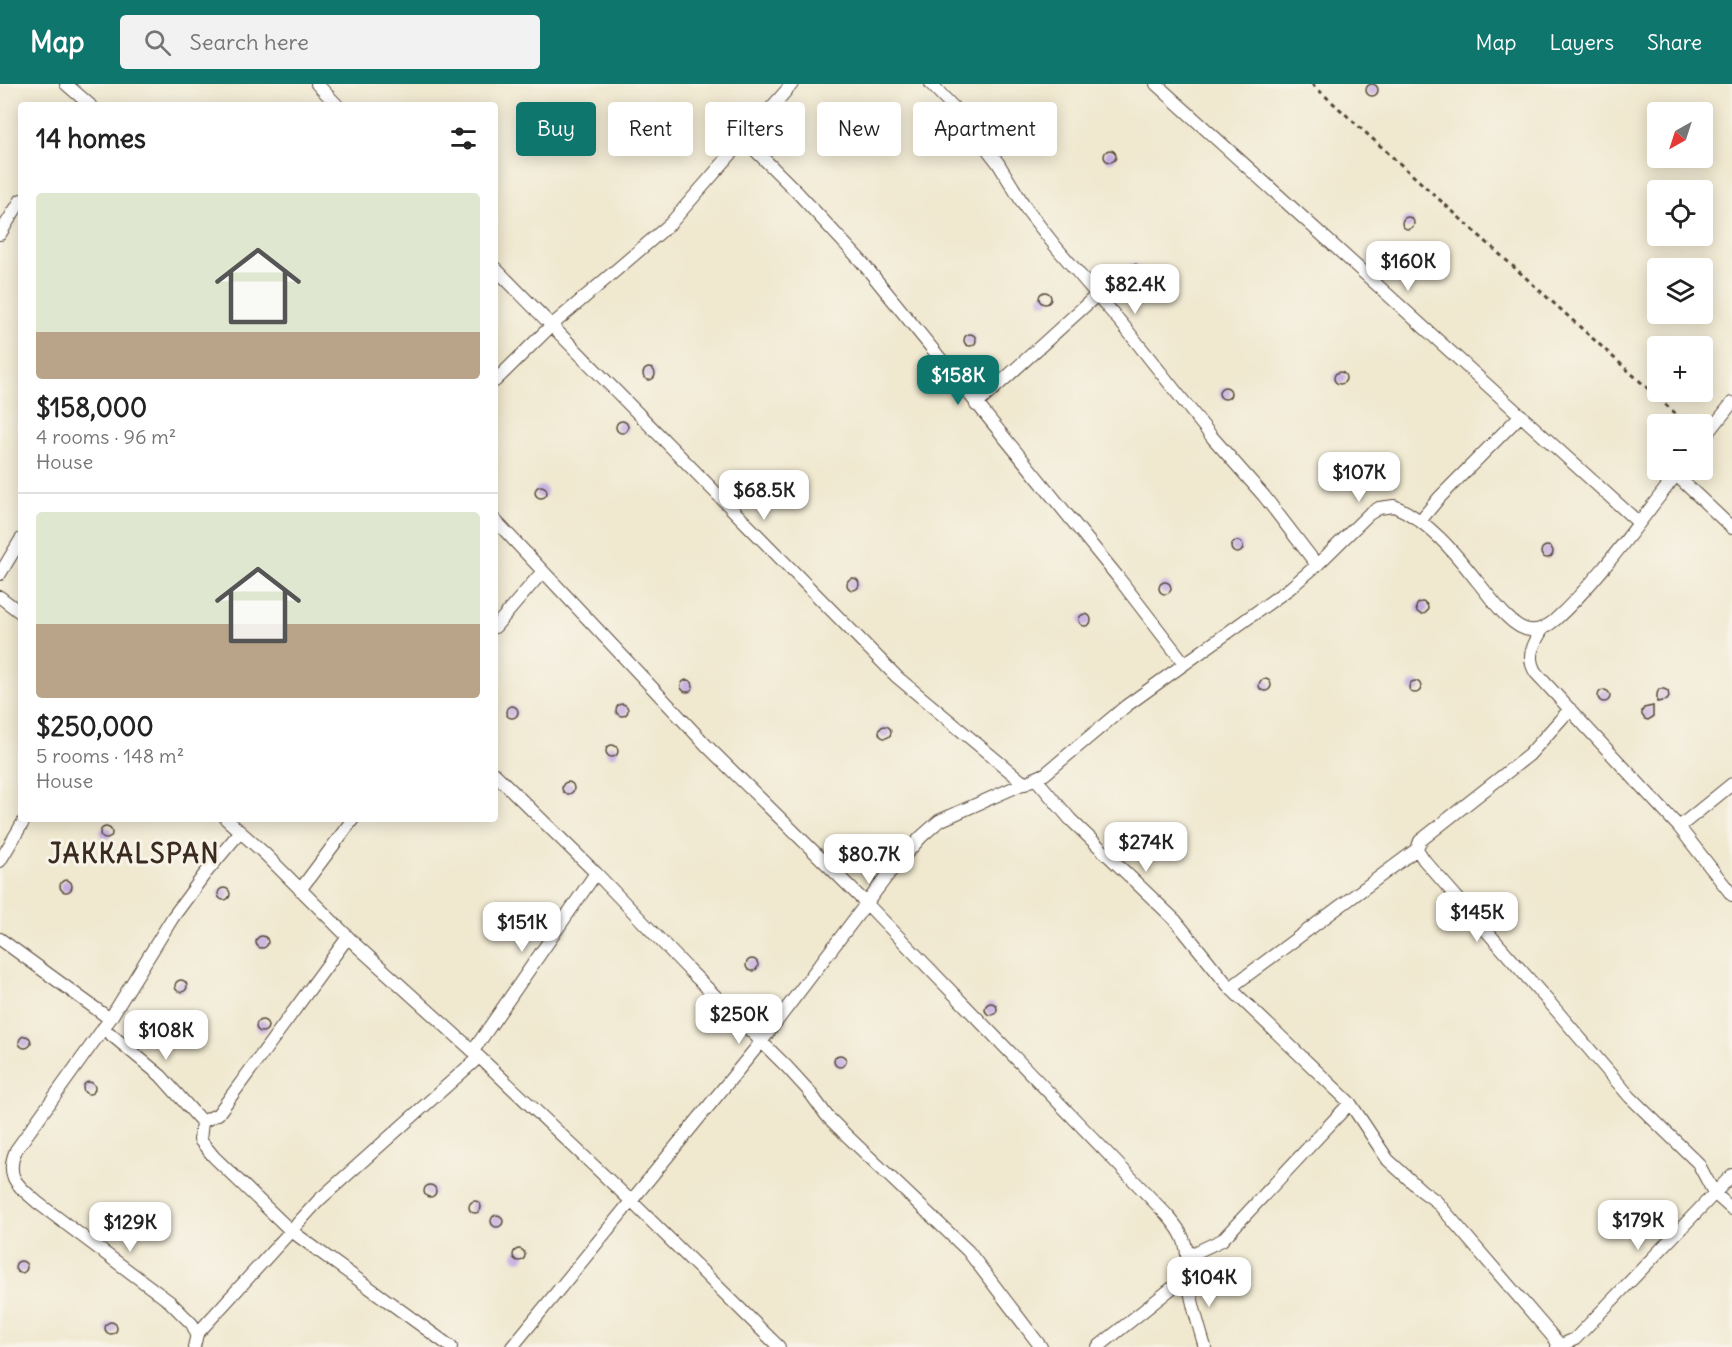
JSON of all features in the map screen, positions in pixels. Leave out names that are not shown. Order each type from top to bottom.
[{"type":"street","points":[[66,84],[83,102]]},
{"type":"street","points":[[317,84],[334,102]]},
{"type":"street","points":[[776,102],[792,84]]},
{"type":"street","points":[[931,84],[960,114],[998,163],[1027,210],[1173,385],[1212,437],[1264,496],[1317,565]]},
{"type":"street","points":[[1156,84],[1639,523]]},
{"type":"street","points":[[498,378],[551,326],[670,224],[729,156]]},
{"type":"street","points":[[762,156],[861,261],[1117,576],[1184,663]]},
{"type":"street","points":[[0,234],[18,205]]},
{"type":"street","points":[[498,271],[897,677],[1030,782],[1175,920],[1230,988],[1350,1103],[1388,1160],[1436,1201],[1559,1346],[1580,1343],[1732,1175]]},
{"type":"street","points":[[976,405],[1098,294]]},
{"type":"street","points":[[1713,427],[1732,403]]},
{"type":"street","points":[[1420,521],[1438,498],[1521,415]]},
{"type":"street","points":[[512,1347],[761,1041],[906,853],[939,821],[1030,782],[1058,764],[1086,738],[1317,565],[1369,514],[1379,508],[1394,506],[1420,521],[1436,535],[1516,625],[1529,630],[1543,628],[1554,621],[1592,581],[1672,480]]},
{"type":"street","points":[[1686,480],[1732,528]]},
{"type":"street","points":[[498,523],[707,746],[867,904],[1166,1214],[1179,1230],[1185,1244],[1188,1256],[1187,1276],[1194,1313],[1205,1347]]},
{"type":"street","points":[[0,574],[18,544]]},
{"type":"street","points":[[498,624],[543,571]]},
{"type":"street","points":[[0,597],[18,610]]},
{"type":"street","points":[[1543,628],[1530,653],[1532,666],[1543,681],[1679,827],[1732,896]]},
{"type":"street","points":[[1230,988],[1417,849],[1420,841],[1529,755],[1570,709]]},
{"type":"street","points":[[498,777],[596,873],[799,1080],[827,1116],[968,1251],[1041,1347]]},
{"type":"street","points":[[1679,827],[1732,783]]},
{"type":"street","points":[[0,861],[23,822]]},
{"type":"street","points":[[229,822],[348,937],[631,1201],[779,1347]]},
{"type":"street","points":[[300,890],[351,822]]},
{"type":"street","points":[[198,1342],[192,1324],[170,1302],[38,1203],[19,1186],[5,1168],[106,1024],[173,917],[240,832]]},
{"type":"street","points":[[1417,849],[1424,860],[1630,1097],[1698,1163],[1714,1193],[1732,1209]]},
{"type":"street","points":[[198,1342],[290,1230],[319,1200],[476,1054],[596,873]]},
{"type":"street","points":[[202,1122],[218,1114],[348,937]]},
{"type":"street","points":[[0,939],[106,1024],[162,1076],[202,1122],[200,1140],[214,1157],[290,1230],[452,1347]]},
{"type":"street","points":[[1188,1256],[1222,1240],[1350,1103]]},
{"type":"street","points":[[1098,1347],[1187,1276]]},
{"type":"path","points":[[1312,84],[1675,414]]},
{"type":"building","points":[[1374,84],[1378,90],[1374,96],[1370,96],[1366,88]]},
{"type":"building","points":[[1112,150],[1116,156],[1112,162],[1108,162],[1104,154]]},
{"type":"building","points":[[1410,217],[1414,223],[1410,229],[1406,229],[1402,221]]},
{"type":"building","points":[[1136,264],[1140,270],[1136,276],[1132,276],[1128,268]]},
{"type":"building","points":[[1047,292],[1051,298],[1047,304],[1043,304],[1039,296]]},
{"type":"building","points":[[972,334],[976,340],[972,346],[968,346],[964,338]]},
{"type":"building","points":[[651,368],[655,374],[651,380],[647,380],[643,372]]},
{"type":"building","points":[[1342,372],[1346,378],[1342,384],[1338,384],[1334,376]]},
{"type":"building","points":[[1227,387],[1231,393],[1227,399],[1223,399],[1219,391]]},
{"type":"building","points":[[624,421],[628,427],[624,433],[620,433],[616,425]]},
{"type":"building","points":[[543,486],[547,492],[543,498],[539,498],[535,490]]},
{"type":"building","points":[[1239,541],[1243,547],[1239,553],[1235,553],[1231,545]]},
{"type":"building","points":[[1549,546],[1553,552],[1549,558],[1545,558],[1541,550]]},
{"type":"building","points":[[855,578],[859,584],[855,590],[851,590],[847,582]]},
{"type":"building","points":[[1167,582],[1171,588],[1167,594],[1163,594],[1159,586]]},
{"type":"building","points":[[1424,602],[1428,608],[1424,614],[1420,614],[1416,606]]},
{"type":"building","points":[[1087,614],[1091,620],[1087,626],[1083,626],[1079,618]]},
{"type":"building","points":[[1267,679],[1271,685],[1267,691],[1263,691],[1259,683]]},
{"type":"building","points":[[689,680],[693,686],[689,692],[685,692],[681,684]]},
{"type":"building","points":[[1417,681],[1421,687],[1417,693],[1413,693],[1409,685]]},
{"type":"building","points":[[1659,689],[1668,691],[1667,700],[1657,702]]},
{"type":"building","points":[[1606,690],[1610,696],[1606,702],[1602,702],[1598,694]]},
{"type":"building","points":[[624,704],[628,710],[624,716],[620,716],[616,708]]},
{"type":"building","points":[[514,706],[518,712],[514,718],[510,718],[506,710]]},
{"type":"building","points":[[1653,706],[1653,717],[1645,719],[1642,711],[1644,708]]},
{"type":"building","points":[[887,726],[891,732],[887,738],[883,738],[879,730]]},
{"type":"building","points":[[614,745],[618,751],[614,757],[610,757],[606,749]]},
{"type":"building","points":[[570,782],[574,788],[570,794],[566,794],[562,786]]},
{"type":"building","points":[[108,827],[112,833],[108,839],[104,839],[100,831]]},
{"type":"building","points":[[68,880],[72,886],[68,892],[64,892],[60,884]]},
{"type":"building","points":[[226,888],[230,894],[226,900],[222,900],[218,892]]},
{"type":"building","points":[[264,936],[268,942],[264,948],[260,948],[256,940]]},
{"type":"building","points":[[754,959],[757,960],[757,970],[750,971],[747,970],[746,963],[747,960]]},
{"type":"building","points":[[183,980],[187,986],[183,992],[179,992],[175,984]]},
{"type":"building","points":[[993,1003],[997,1009],[993,1015],[989,1015],[985,1007]]},
{"type":"building","points":[[264,1020],[268,1026],[264,1032],[260,1032],[256,1024]]},
{"type":"building","points":[[169,1031],[173,1037],[169,1043],[165,1043],[161,1035]]},
{"type":"building","points":[[27,1036],[31,1042],[27,1048],[23,1048],[19,1040]]},
{"type":"building","points":[[842,1055],[846,1061],[842,1067],[838,1067],[834,1059]]},
{"type":"building","points":[[91,1082],[95,1088],[91,1094],[87,1094],[83,1086]]},
{"type":"building","points":[[432,1185],[436,1191],[432,1197],[428,1197],[424,1189]]},
{"type":"building","points":[[477,1201],[480,1202],[480,1212],[473,1213],[470,1212],[469,1205],[470,1202]]},
{"type":"building","points":[[499,1215],[502,1216],[502,1226],[495,1227],[492,1226],[491,1219],[492,1216]]},
{"type":"building","points":[[521,1249],[524,1250],[524,1260],[517,1261],[514,1260],[513,1253],[514,1250]]},
{"type":"building","points":[[23,1261],[27,1267],[23,1273],[19,1273],[15,1265]]},
{"type":"building","points":[[113,1322],[117,1328],[113,1334],[109,1334],[105,1326]]},
{"type":"district","name":"JAKKALSPAN","points":[[134,853]]}]
